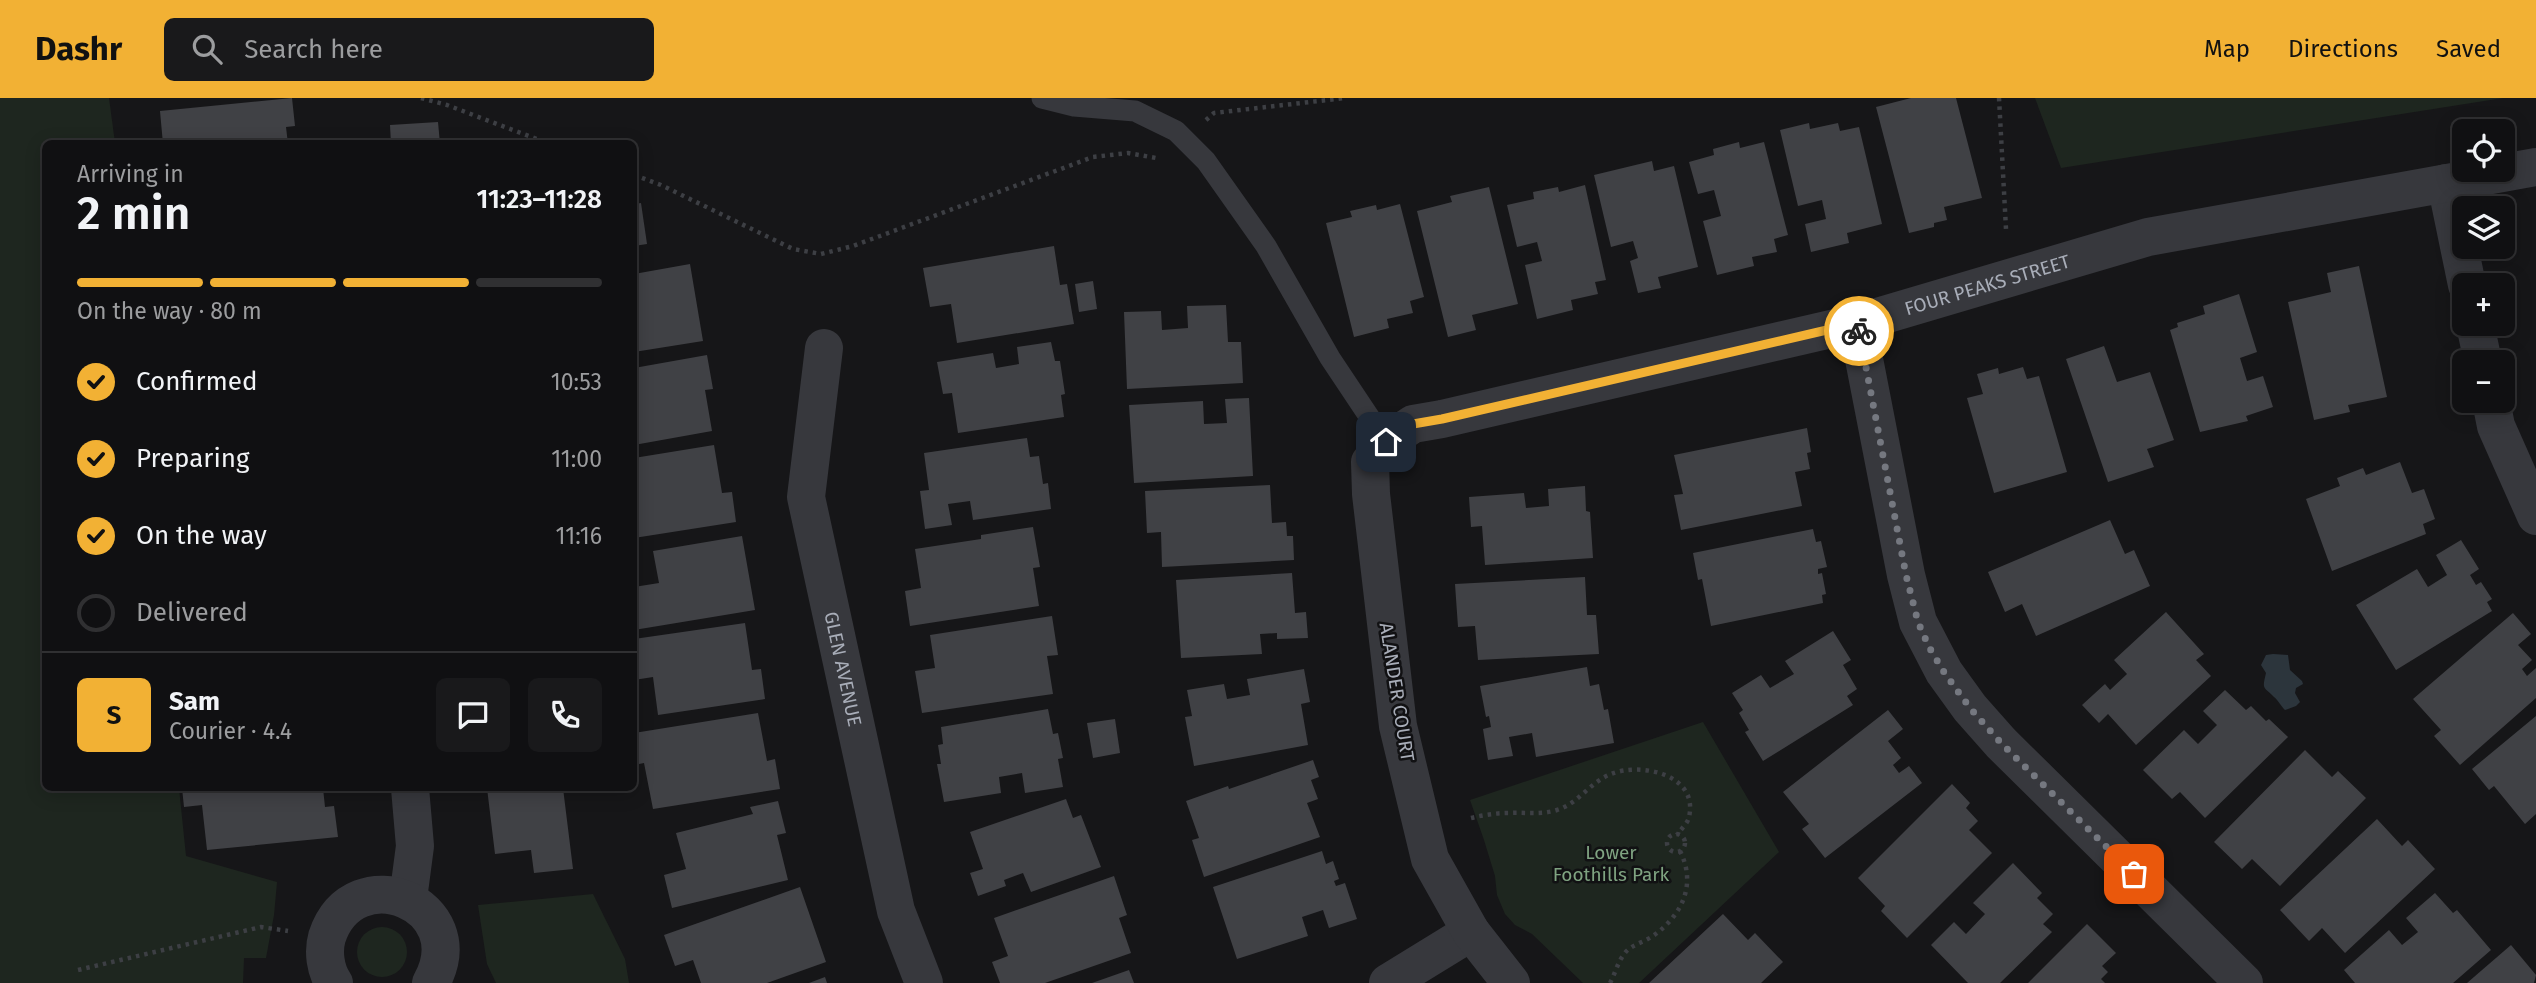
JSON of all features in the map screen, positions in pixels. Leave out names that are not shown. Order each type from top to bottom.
[{"type":"street","name":"FOUR PEAKS STREET","points":[[1442,419],[1857,323],[2148,237],[2536,167]]},
{"type":"street","points":[[2446,183],[2465,273]]},
{"type":"street","points":[[1857,323],[1906,575],[1918,622],[1944,672],[1970,708],[2001,743],[2244,983]]},
{"type":"street","name":"GLEN AVENUE","points":[[824,348],[806,497],[896,911],[924,983]]},
{"type":"street","points":[[2493,413],[2496,426],[2536,516]]},
{"type":"street","name":"ALANDER COURT","points":[[1442,419],[1413,424],[1386,442],[1370,462],[1371,494],[1398,726],[1430,859],[1471,932],[1511,983]]},
{"type":"street","points":[[408,899],[415,846],[410,791]]},
{"type":"street","points":[[334,983],[326,962],[327,938],[331,926],[341,912],[355,901],[373,894],[390,894],[408,899],[422,908],[439,936],[442,952],[440,978]]},
{"type":"street","points":[[1388,983],[1471,932]]},
{"type":"lane","points":[[1042,98],[1074,106],[1135,111],[1176,131],[1206,161],[1266,246],[1330,358],[1386,442]]},
{"type":"path","points":[[421,98],[539,140]]},
{"type":"path","points":[[1204,123],[1214,113],[1345,98]]},
{"type":"path","points":[[1999,98],[2006,229]]},
{"type":"path","points":[[637,176],[661,185],[793,249],[821,254],[853,246],[1093,157],[1128,153],[1163,159]]},
{"type":"path","points":[[1471,818],[1560,810],[1577,799],[1595,781],[1613,773],[1639,769],[1663,773],[1681,785],[1690,803],[1689,819],[1677,835],[1670,837],[1668,846],[1674,852],[1680,851],[1685,842],[1677,835]]},
{"type":"path","points":[[1610,983],[1625,953],[1670,922],[1679,910],[1687,888],[1687,865],[1680,851]]},
{"type":"path","points":[[78,970],[261,927],[327,938]]},
{"type":"green space","points":[[0,98],[109,98],[115,140],[42,140],[42,791],[179,791],[186,856],[277,882],[274,915],[266,958],[244,958],[243,983],[0,983]]},
{"type":"green space","points":[[2035,98],[2503,98],[2061,168]]},
{"type":"green space","name":"Lower Foothills Park","points":[[1703,722],[1779,852],[1639,983],[1583,983],[1532,934],[1515,925],[1505,914],[1470,800]]},
{"type":"green space","points":[[593,894],[625,959],[629,983],[496,983],[487,964],[478,905]]},
{"type":"green space","points":[[382,927],[400,934],[407,952],[400,970],[382,977],[364,970],[357,952],[364,934]]},
{"type":"shaded area","points":[[2266,655],[2288,655],[2290,670],[2303,684],[2296,688],[2295,693],[2300,702],[2285,710],[2264,685],[2266,673],[2261,665]]},
{"type":"building","points":[[292,98],[295,126],[286,127],[288,140],[163,140],[160,111]]},
{"type":"building","points":[[1911,98],[1956,98],[1982,198],[1944,207],[1947,220],[1934,223],[1934,227],[1909,233],[1876,107]]},
{"type":"building","points":[[438,122],[440,140],[391,140],[390,125]]},
{"type":"building","points":[[1809,123],[1810,129],[1838,123],[1840,131],[1859,127],[1882,224],[1847,233],[1849,243],[1811,252],[1805,224],[1826,219],[1822,200],[1798,206],[1780,130]]},
{"type":"building","points":[[1739,142],[1740,148],[1764,142],[1788,235],[1774,239],[1777,252],[1752,257],[1754,266],[1717,275],[1703,221],[1721,216],[1714,190],[1698,194],[1689,162],[1714,155],[1713,149]]},
{"type":"building","points":[[1652,161],[1654,171],[1674,166],[1698,267],[1658,277],[1661,288],[1638,293],[1630,261],[1638,258],[1633,241],[1611,247],[1594,175]]},
{"type":"building","points":[[1585,185],[1606,280],[1595,282],[1598,294],[1571,300],[1573,310],[1537,319],[1525,265],[1542,261],[1537,242],[1517,247],[1507,205],[1534,199],[1533,192],[1558,187],[1559,192]]},
{"type":"building","points":[[1489,187],[1518,304],[1472,315],[1476,330],[1448,337],[1417,211],[1452,202],[1450,196]]},
{"type":"building","points":[[641,203],[647,244],[637,246],[637,204]]},
{"type":"building","points":[[1400,204],[1424,297],[1410,301],[1413,313],[1387,319],[1389,328],[1354,337],[1326,223],[1352,217],[1350,211],[1376,205],[1377,210]]},
{"type":"building","points":[[1054,246],[1060,285],[1067,284],[1074,324],[957,343],[951,304],[930,307],[923,268]]},
{"type":"building","points":[[690,264],[703,341],[637,352],[637,273]]},
{"type":"building","points":[[2359,266],[2387,397],[2348,405],[2350,412],[2314,420],[2288,302],[2331,292],[2327,273]]},
{"type":"building","points":[[1093,281],[1097,309],[1079,312],[1075,284]]},
{"type":"building","points":[[2239,294],[2257,352],[2240,358],[2247,381],[2263,376],[2273,407],[2246,416],[2248,421],[2200,432],[2170,330],[2178,327],[2177,323],[2205,314],[2203,306]]},
{"type":"building","points":[[1226,305],[1228,342],[1241,342],[1243,383],[1127,389],[1124,312],[1161,311],[1162,330],[1188,328],[1187,306]]},
{"type":"building","points":[[1051,342],[1055,361],[1060,361],[1065,394],[1061,395],[1064,417],[958,433],[952,393],[943,394],[937,362],[993,353],[996,368],[1019,364],[1017,347]]},
{"type":"building","points":[[2104,346],[2117,382],[2150,372],[2174,440],[2147,449],[2154,467],[2108,482],[2066,359]]},
{"type":"building","points":[[707,355],[713,389],[705,390],[712,431],[637,444],[637,367]]},
{"type":"building","points":[[2023,367],[2027,379],[2039,376],[2067,472],[1994,493],[1967,398],[1983,394],[1977,374],[1998,368],[1999,374]]},
{"type":"building","points":[[1249,398],[1253,476],[1134,483],[1129,405],[1203,401],[1204,424],[1227,423],[1225,399]]},
{"type":"building","points":[[1807,428],[1811,452],[1807,453],[1810,469],[1795,472],[1802,506],[1681,530],[1674,495],[1683,494],[1674,455]]},
{"type":"building","points":[[1027,438],[1030,457],[1039,456],[1043,484],[1048,483],[1051,509],[973,520],[970,501],[948,504],[952,525],[925,529],[920,491],[929,490],[924,453]]},
{"type":"building","points":[[714,445],[722,493],[732,492],[736,522],[637,538],[637,458]]},
{"type":"building","points":[[2400,462],[2412,493],[2424,489],[2435,519],[2423,524],[2426,534],[2332,571],[2306,499],[2340,486],[2337,478],[2363,468],[2366,475]]},
{"type":"building","points":[[1270,485],[1272,523],[1286,522],[1287,536],[1293,536],[1294,560],[1162,567],[1161,532],[1147,533],[1145,491]]},
{"type":"building","points":[[1585,486],[1593,558],[1485,565],[1482,526],[1471,527],[1469,497],[1524,493],[1526,508],[1549,506],[1548,489]]},
{"type":"building","points":[[2110,520],[2125,554],[2134,550],[2150,586],[2036,636],[2022,604],[2005,612],[1988,572]]},
{"type":"building","points":[[1033,527],[1040,567],[1033,568],[1039,606],[910,626],[905,591],[921,588],[915,549],[981,539],[981,535]]},
{"type":"building","points":[[1813,529],[1816,542],[1821,541],[1827,567],[1818,569],[1818,574],[1822,573],[1826,594],[1822,595],[1823,603],[1711,626],[1702,579],[1698,580],[1693,553]]},
{"type":"building","points":[[742,536],[755,610],[637,630],[637,587],[659,583],[653,551]]},
{"type":"building","points":[[2461,540],[2479,569],[2470,575],[2476,585],[2481,582],[2492,599],[2487,602],[2492,611],[2396,670],[2356,605],[2417,569],[2428,587],[2447,575],[2436,555]]},
{"type":"building","points":[[1292,573],[1295,613],[1306,612],[1308,638],[1277,639],[1277,633],[1260,634],[1262,654],[1181,658],[1176,580]]},
{"type":"building","points":[[1585,577],[1587,615],[1596,615],[1599,654],[1478,660],[1475,626],[1458,627],[1455,584]]},
{"type":"building","points":[[2166,612],[2204,654],[2196,660],[2211,676],[2136,745],[2108,714],[2099,723],[2082,705],[2105,684],[2110,690],[2127,674],[2114,660]]},
{"type":"building","points":[[2513,613],[2531,634],[2518,645],[2532,660],[2522,669],[2527,676],[2536,668],[2536,698],[2460,765],[2434,736],[2441,730],[2413,699]]},
{"type":"building","points":[[1052,616],[1058,655],[1047,656],[1053,694],[922,713],[915,671],[935,668],[930,635]]},
{"type":"building","points":[[745,623],[752,670],[761,669],[765,699],[658,715],[653,677],[637,680],[637,639]]},
{"type":"building","points":[[1833,631],[1851,660],[1843,665],[1857,689],[1847,696],[1853,705],[1763,761],[1745,732],[1749,730],[1739,713],[1743,710],[1732,693],[1761,675],[1770,688],[1794,674],[1785,661]]},
{"type":"building","points":[[1587,667],[1590,686],[1599,684],[1604,710],[1608,709],[1614,743],[1536,757],[1532,733],[1509,737],[1513,756],[1488,760],[1483,729],[1491,727],[1489,716],[1486,717],[1480,686]]},
{"type":"building","points":[[1304,669],[1310,702],[1301,704],[1308,745],[1194,766],[1185,717],[1192,716],[1187,690],[1224,684],[1227,699],[1250,695],[1247,679]]},
{"type":"building","points":[[2225,690],[2246,710],[2251,706],[2288,737],[2205,818],[2180,792],[2172,799],[2143,770],[2184,730],[2198,744],[2217,725],[2203,711]]},
{"type":"building","points":[[1048,709],[1053,734],[1058,733],[1063,758],[1058,759],[1063,787],[1025,793],[1022,773],[999,777],[1001,793],[944,802],[937,764],[941,764],[938,745],[943,744],[941,727]]},
{"type":"building","points":[[1888,710],[1903,729],[1888,741],[1901,758],[1893,765],[1899,773],[1909,766],[1922,783],[1825,858],[1802,829],[1809,824],[1783,792]]},
{"type":"building","points":[[758,713],[767,761],[775,759],[780,789],[653,809],[644,763],[637,764],[637,733]]},
{"type":"building","points":[[2536,716],[2536,814],[2525,824],[2494,786],[2489,790],[2472,769]]},
{"type":"building","points":[[1115,719],[1120,753],[1093,758],[1087,723]]},
{"type":"building","points":[[2305,750],[2332,777],[2338,771],[2366,798],[2280,886],[2252,859],[2242,869],[2214,842]]},
{"type":"building","points":[[1313,760],[1319,777],[1311,780],[1318,799],[1307,803],[1320,837],[1204,877],[1192,840],[1199,838],[1186,801]]},
{"type":"building","points":[[1952,784],[1970,803],[1966,808],[1978,821],[1969,830],[1992,853],[1907,938],[1881,911],[1885,906],[1858,878]]},
{"type":"building","points":[[182,791],[323,791],[325,807],[334,806],[338,837],[207,850],[202,805],[184,807]]},
{"type":"building","points":[[487,791],[563,791],[573,869],[534,873],[531,850],[495,854]]},
{"type":"building","points":[[1066,799],[1073,818],[1081,815],[1101,867],[1031,892],[1023,873],[1004,880],[1006,886],[978,896],[970,873],[983,869],[970,832]]},
{"type":"building","points":[[778,801],[786,833],[777,835],[788,880],[672,908],[664,875],[686,869],[676,833],[753,814],[750,807]]},
{"type":"building","points":[[2377,819],[2402,846],[2408,840],[2435,869],[2345,953],[2322,928],[2309,941],[2280,910]]},
{"type":"building","points":[[1322,851],[1326,864],[1333,861],[1339,879],[1334,881],[1336,886],[1345,883],[1357,919],[1329,928],[1323,910],[1302,917],[1308,936],[1237,959],[1213,887]]},
{"type":"building","points":[[2013,863],[2042,893],[2037,898],[2053,914],[2043,924],[2052,932],[2000,983],[1968,983],[1931,945],[1954,922],[1966,934],[1985,914],[1973,903]]},
{"type":"building","points":[[1114,876],[1127,915],[1119,918],[1131,953],[1045,983],[1000,983],[992,962],[1008,956],[994,918]]},
{"type":"building","points":[[800,887],[826,962],[767,983],[701,983],[693,960],[675,966],[664,935]]},
{"type":"building","points":[[2435,893],[2453,913],[2457,910],[2491,950],[2453,983],[2355,983],[2344,970],[2389,930],[2402,945],[2418,932],[2406,918]]},
{"type":"building","points":[[1723,914],[1748,940],[1755,933],[1783,962],[1761,983],[1649,983]]},
{"type":"building","points":[[2087,924],[2116,953],[2102,966],[2108,972],[2101,979],[2105,983],[2028,983]]},
{"type":"building","points":[[2511,945],[2536,975],[2534,983],[2467,983]]},
{"type":"building","points":[[1129,970],[1134,983],[1092,983]]},
{"type":"building","points":[[825,977],[827,983],[809,983]]},
{"type":"way so far","points":[[1859,331],[1906,575],[1918,622],[1929,647],[1970,708],[2001,743],[2134,874]]},
{"type":"route","points":[[1386,442],[1413,424],[1857,323],[1859,331]]}]
